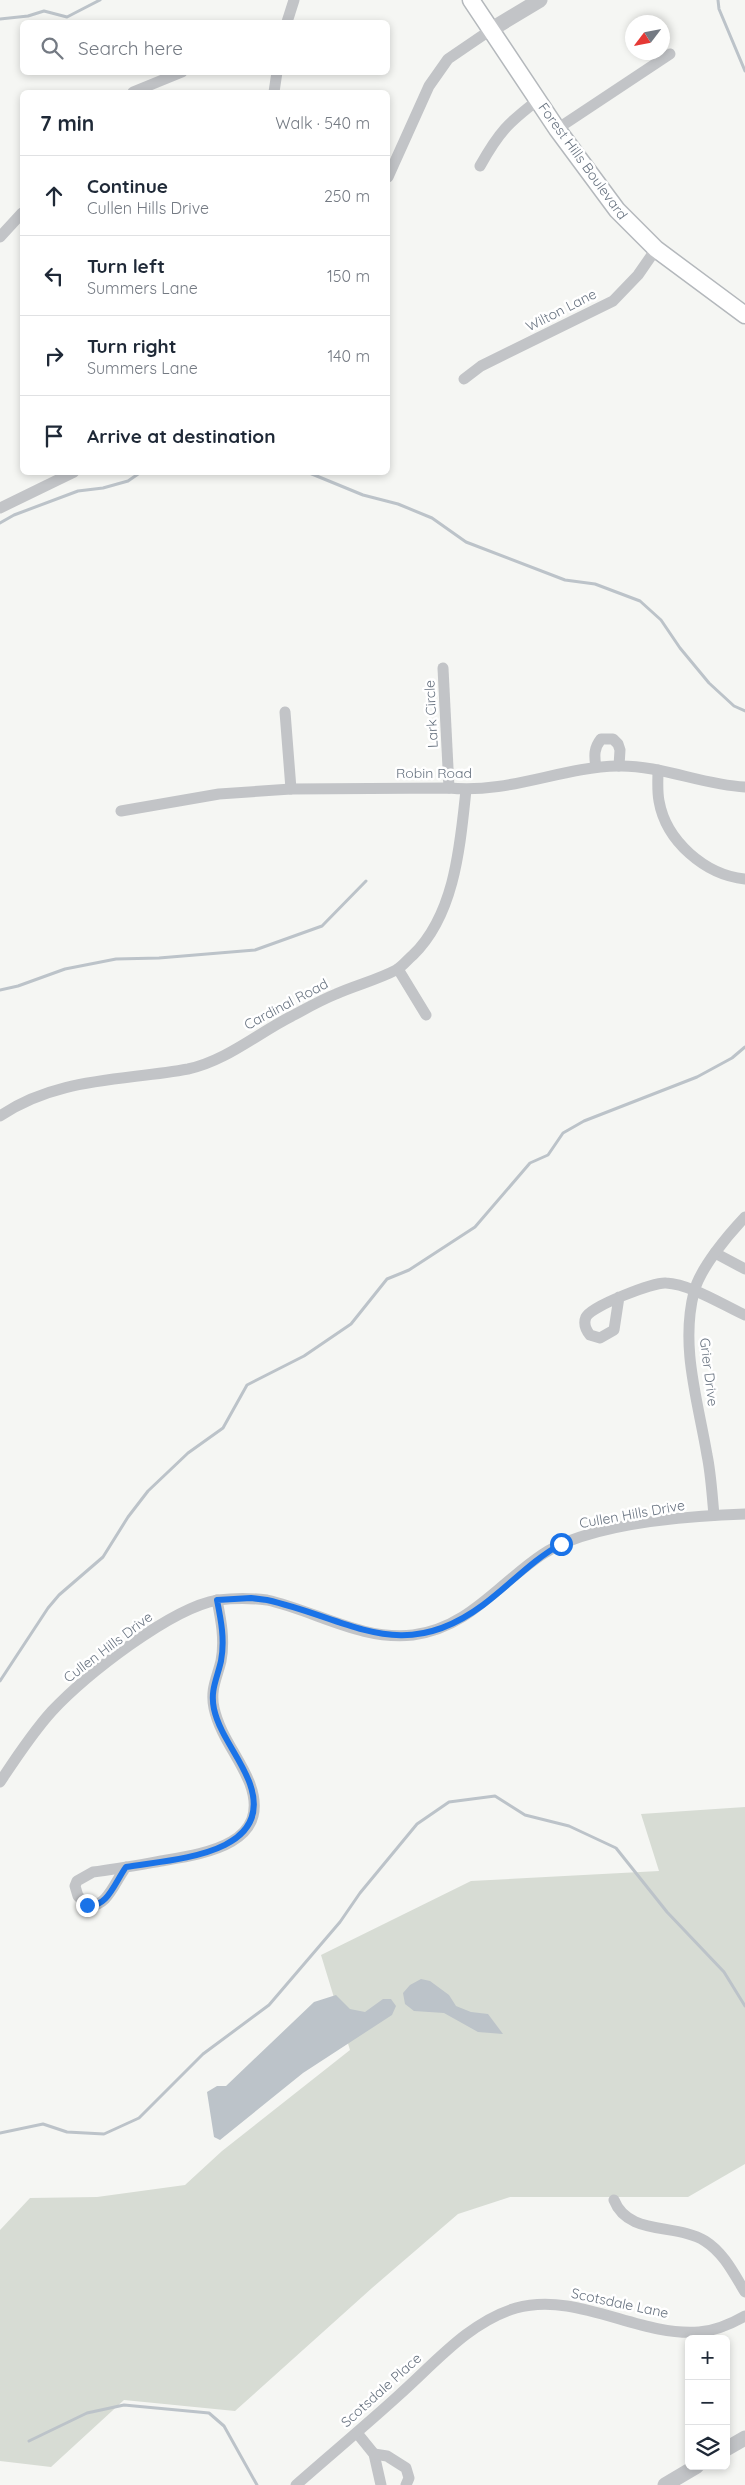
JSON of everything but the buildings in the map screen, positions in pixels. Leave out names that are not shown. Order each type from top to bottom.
[{"type":"main road","name":"Forest Hills Boulevard","points":[[471,0],[557,129],[617,210],[656,249],[725,303],[745,315]]},
{"type":"street","points":[[288,20],[294,0]]},
{"type":"street","points":[[390,172],[429,86],[448,59],[492,29],[540,0]]},
{"type":"street","points":[[557,129],[661,60]]},
{"type":"street","points":[[139,90],[175,75]]},
{"type":"street","points":[[274,90],[277,75]]},
{"type":"street","points":[[480,166],[494,140],[508,123],[538,100]]},
{"type":"street","points":[[0,237],[20,215]]},
{"type":"street","name":"Wilton Lane","points":[[464,379],[481,366],[613,301],[638,275],[656,249]]},
{"type":"street","points":[[0,508],[68,475]]},
{"type":"street","name":"Lark Circle","points":[[443,668],[449,788]]},
{"type":"street","points":[[285,712],[291,789]]},
{"type":"street","points":[[596,767],[594,754],[596,745],[601,739],[607,738],[618,744],[620,766]]},
{"type":"street","name":"Robin Road","points":[[121,811],[219,794],[291,789],[449,788],[466,790],[525,784],[596,767],[620,766],[658,770],[745,787]]},
{"type":"street","points":[[658,770],[659,801],[666,822],[685,848],[694,858],[710,867],[745,879]]},
{"type":"street","name":"Cardinal Road","points":[[0,1116],[16,1105],[56,1089],[99,1080],[190,1068],[210,1062],[274,1025],[334,994],[398,969],[427,941],[439,920],[461,839],[466,790]]},
{"type":"street","points":[[398,969],[426,1016]]},
{"type":"street","name":"Grier Drive","points":[[714,1515],[707,1455],[690,1357],[688,1327],[694,1291],[714,1253],[745,1217]]},
{"type":"street","points":[[714,1253],[745,1269]]},
{"type":"street","points":[[619,1297],[666,1282],[694,1291],[745,1315]]},
{"type":"street","name":"Cullen Hills Drive","points":[[0,1782],[32,1735],[71,1693],[112,1659],[162,1625],[190,1610],[217,1600],[251,1598],[267,1600],[378,1635],[398,1636],[425,1633],[443,1628],[483,1604],[542,1555],[561,1544],[611,1530],[714,1515],[745,1514]]},
{"type":"street","points":[[126,1867],[204,1854],[219,1849],[243,1833],[254,1816],[254,1801],[250,1784],[217,1720],[213,1706],[211,1692],[221,1662],[223,1645],[222,1626],[217,1600]]},
{"type":"street","points":[[614,2200],[623,2216],[636,2223],[685,2232],[706,2242],[720,2253],[745,2292]]},
{"type":"street","name":"Scotsdale Lane","points":[[487,2320],[518,2308],[551,2305],[585,2310],[654,2327],[699,2332],[723,2326],[745,2316]]},
{"type":"street","name":"Scotsdale Place","points":[[296,2485],[357,2433],[454,2344],[487,2320]]},
{"type":"street","points":[[357,2433],[374,2454],[381,2485]]},
{"type":"street","points":[[730,2447],[745,2438]]},
{"type":"street","points":[[374,2454],[386,2456],[406,2468],[409,2478],[406,2485]]},
{"type":"street","points":[[665,2485],[690,2470]]},
{"type":"shaded area","points":[[745,1807],[745,2164],[688,2197],[510,2197],[458,2214],[235,2411],[124,2400],[51,2467],[0,2461],[0,2230],[30,2198],[97,2197],[185,2185],[222,2151],[350,2050],[321,1955],[471,1881],[659,1871],[641,1814]]},
{"type":"shaded area","points":[[421,1979],[430,1981],[449,1995],[456,2006],[471,2012],[488,2014],[503,2034],[478,2032],[444,2013],[414,2011],[405,2004],[403,1993],[410,1985]]},
{"type":"shaded area","points":[[336,1995],[350,2009],[365,2012],[383,1999],[391,1999],[396,2006],[392,2015],[303,2073],[220,2140],[214,2137],[207,2092],[217,2086],[226,2086],[314,2002]]},
{"type":"waterway","points":[[0,19],[28,16],[44,11],[67,17],[100,0]]},
{"type":"waterway","points":[[718,0],[719,9],[745,71]]},
{"type":"waterway","points":[[0,523],[14,515],[78,491],[103,488],[128,481],[137,475]]},
{"type":"waterway","points":[[314,475],[363,495],[398,504],[432,518],[466,542],[565,580],[595,584],[640,601],[661,620],[680,648],[709,683],[734,706],[745,711]]},
{"type":"waterway","points":[[0,990],[18,986],[65,969],[116,959],[159,958],[255,950],[322,926],[366,881]]},
{"type":"waterway","points":[[0,1681],[48,1608],[59,1595],[103,1557],[128,1517],[148,1491],[188,1453],[223,1428],[247,1385],[304,1356],[351,1324],[387,1279],[409,1270],[475,1227],[530,1163],[548,1155],[563,1133],[584,1121],[697,1077],[732,1058],[745,1047]]},
{"type":"waterway","points":[[0,2133],[43,2124],[67,2132],[104,2134],[139,2118],[203,2054],[269,2005],[340,1922],[360,1893],[417,1824],[449,1802],[495,1796],[525,1815],[569,1826],[616,1848],[667,1912],[724,1972],[745,2006]]},
{"type":"waterway","points":[[29,2441],[87,2413],[124,2405],[209,2413],[224,2426],[257,2485]]},
{"type":"route","points":[[87,1905],[99,1905],[106,1900],[110,1890],[126,1867],[204,1854],[219,1849],[243,1833],[254,1816],[254,1801],[250,1784],[217,1720],[213,1706],[211,1692],[221,1662],[223,1645],[222,1626],[217,1600],[251,1598],[267,1600],[318,1615],[357,1630],[378,1635],[398,1636],[425,1633],[443,1628],[464,1617],[483,1604],[542,1555],[561,1544]]}]
